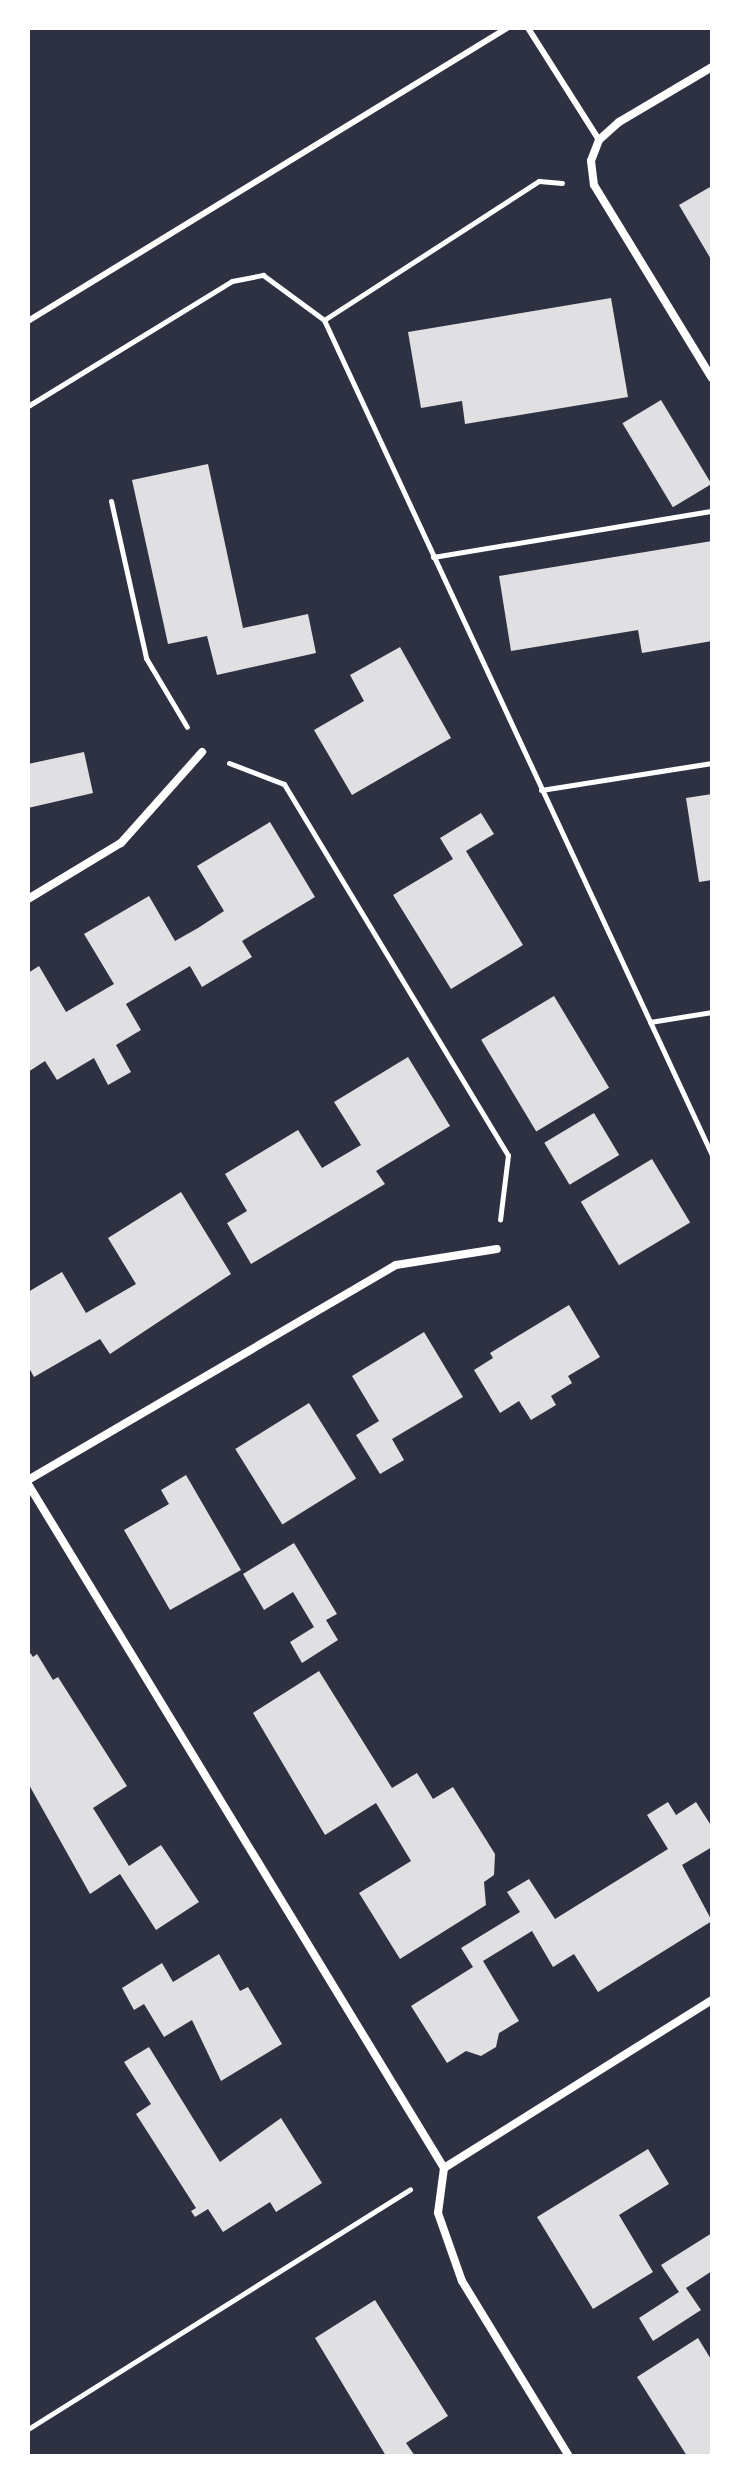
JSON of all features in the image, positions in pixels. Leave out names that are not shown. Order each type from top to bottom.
[{"type":"street","points":[[712,67],[619,122],[599,140],[591,161],[594,185],[712,378]]},
{"type":"street","points":[[28,899],[121,843],[202,752]]},
{"type":"street","points":[[497,1249],[396,1265],[28,1482],[444,2168],[438,2213],[462,2281],[569,2456]]},
{"type":"street","points":[[444,2168],[712,2000]]},
{"type":"lane","points":[[28,321],[507,28]]},
{"type":"lane","points":[[528,28],[599,140]]},
{"type":"path","points":[[324,320],[539,181],[594,185]]},
{"type":"path","points":[[28,406],[232,281],[263,275],[324,320],[712,1155]]},
{"type":"path","points":[[111,501],[146,658],[202,752],[284,784],[508,1155],[497,1249]]},
{"type":"path","points":[[433,557],[712,511]]},
{"type":"path","points":[[541,790],[712,763]]},
{"type":"path","points":[[650,1022],[712,1012]]},
{"type":"path","points":[[28,2429],[444,2168]]},
{"type":"building","points":[[710,187],[712,189],[712,261],[679,205]]},
{"type":"building","points":[[611,298],[628,397],[465,424],[462,401],[421,408],[408,332]]},
{"type":"building","points":[[661,400],[711,484],[673,507],[622,423]]},
{"type":"building","points":[[208,464],[243,628],[308,614],[316,653],[217,675],[207,636],[168,644],[132,480]]},
{"type":"building","points":[[712,541],[712,641],[642,653],[638,630],[511,651],[499,576]]},
{"type":"building","points":[[400,647],[451,738],[352,795],[314,730],[364,701],[350,675]]},
{"type":"building","points":[[84,752],[93,793],[28,808],[28,764]]},
{"type":"building","points":[[712,794],[712,880],[699,882],[686,798]]},
{"type":"building","points":[[481,813],[494,834],[466,851],[523,945],[451,989],[393,895],[453,859],[440,838]]},
{"type":"building","points":[[270,822],[315,897],[242,941],[252,957],[202,987],[190,966],[126,1004],[141,1030],[116,1045],[131,1072],[108,1085],[94,1058],[57,1080],[45,1061],[28,1072],[28,973],[39,966],[66,1012],[114,984],[84,934],[149,896],[175,941],[198,928],[224,911],[197,866]]},
{"type":"building","points":[[554,996],[609,1088],[536,1131],[481,1040]]},
{"type":"building","points":[[408,1057],[450,1126],[376,1171],[385,1184],[251,1264],[227,1223],[247,1211],[225,1174],[298,1130],[322,1168],[361,1145],[334,1102]]},
{"type":"building","points":[[594,1113],[619,1155],[570,1185],[544,1143]]},
{"type":"building","points":[[652,1159],[690,1222],[619,1265],[581,1202]]},
{"type":"building","points":[[181,1192],[231,1274],[110,1354],[100,1339],[34,1377],[28,1366],[28,1292],[62,1272],[86,1313],[136,1284],[108,1238]]},
{"type":"building","points":[[569,1305],[600,1357],[568,1376],[572,1383],[551,1396],[556,1405],[531,1420],[519,1401],[500,1413],[474,1370],[493,1358],[490,1353]]},
{"type":"building","points":[[424,1332],[463,1397],[392,1439],[404,1460],[380,1474],[356,1435],[379,1421],[352,1376]]},
{"type":"building","points":[[309,1403],[356,1478],[282,1525],[235,1449]]},
{"type":"building","points":[[186,1475],[241,1570],[170,1610],[124,1530],[169,1504],[161,1490]]},
{"type":"building","points":[[294,1543],[337,1614],[326,1620],[338,1640],[302,1663],[290,1642],[314,1627],[293,1592],[264,1610],[243,1574]]},
{"type":"building","points":[[28,1650],[33,1657],[37,1654],[53,1680],[58,1677],[127,1786],[93,1808],[129,1866],[161,1845],[199,1902],[156,1930],[120,1874],[90,1894],[28,1783]]},
{"type":"building","points":[[319,1671],[392,1788],[417,1773],[433,1799],[453,1787],[495,1854],[494,1875],[484,1882],[486,1905],[400,1959],[359,1893],[411,1861],[376,1803],[325,1835],[253,1713]]},
{"type":"building","points":[[668,1802],[676,1815],[696,1802],[712,1827],[712,1847],[682,1865],[712,1921],[598,1992],[574,1954],[553,1967],[532,1931],[483,1961],[519,2021],[499,2033],[496,2047],[481,2056],[466,2051],[447,2063],[411,2006],[473,1967],[461,1948],[520,1912],[507,1892],[529,1879],[555,1919],[668,1849],[647,1815]]},
{"type":"building","points":[[219,1954],[240,1991],[248,1987],[282,2044],[221,2081],[192,2020],[164,2037],[144,2004],[134,2010],[122,1988],[162,1963],[173,1982]]},
{"type":"building","points":[[149,2047],[220,2162],[281,2118],[322,2183],[276,2212],[270,2202],[223,2232],[208,2209],[195,2217],[191,2211],[196,2208],[136,2114],[151,2104],[124,2062]]},
{"type":"building","points":[[648,2149],[669,2184],[619,2215],[653,2272],[593,2309],[537,2217]]},
{"type":"building","points":[[712,2233],[712,2271],[686,2288],[701,2310],[653,2341],[639,2318],[679,2292],[661,2265]]},
{"type":"building","points":[[375,2300],[448,2416],[406,2443],[415,2456],[386,2456],[315,2338]]},
{"type":"building","points":[[698,2338],[712,2361],[712,2456],[687,2456],[637,2377]]}]
